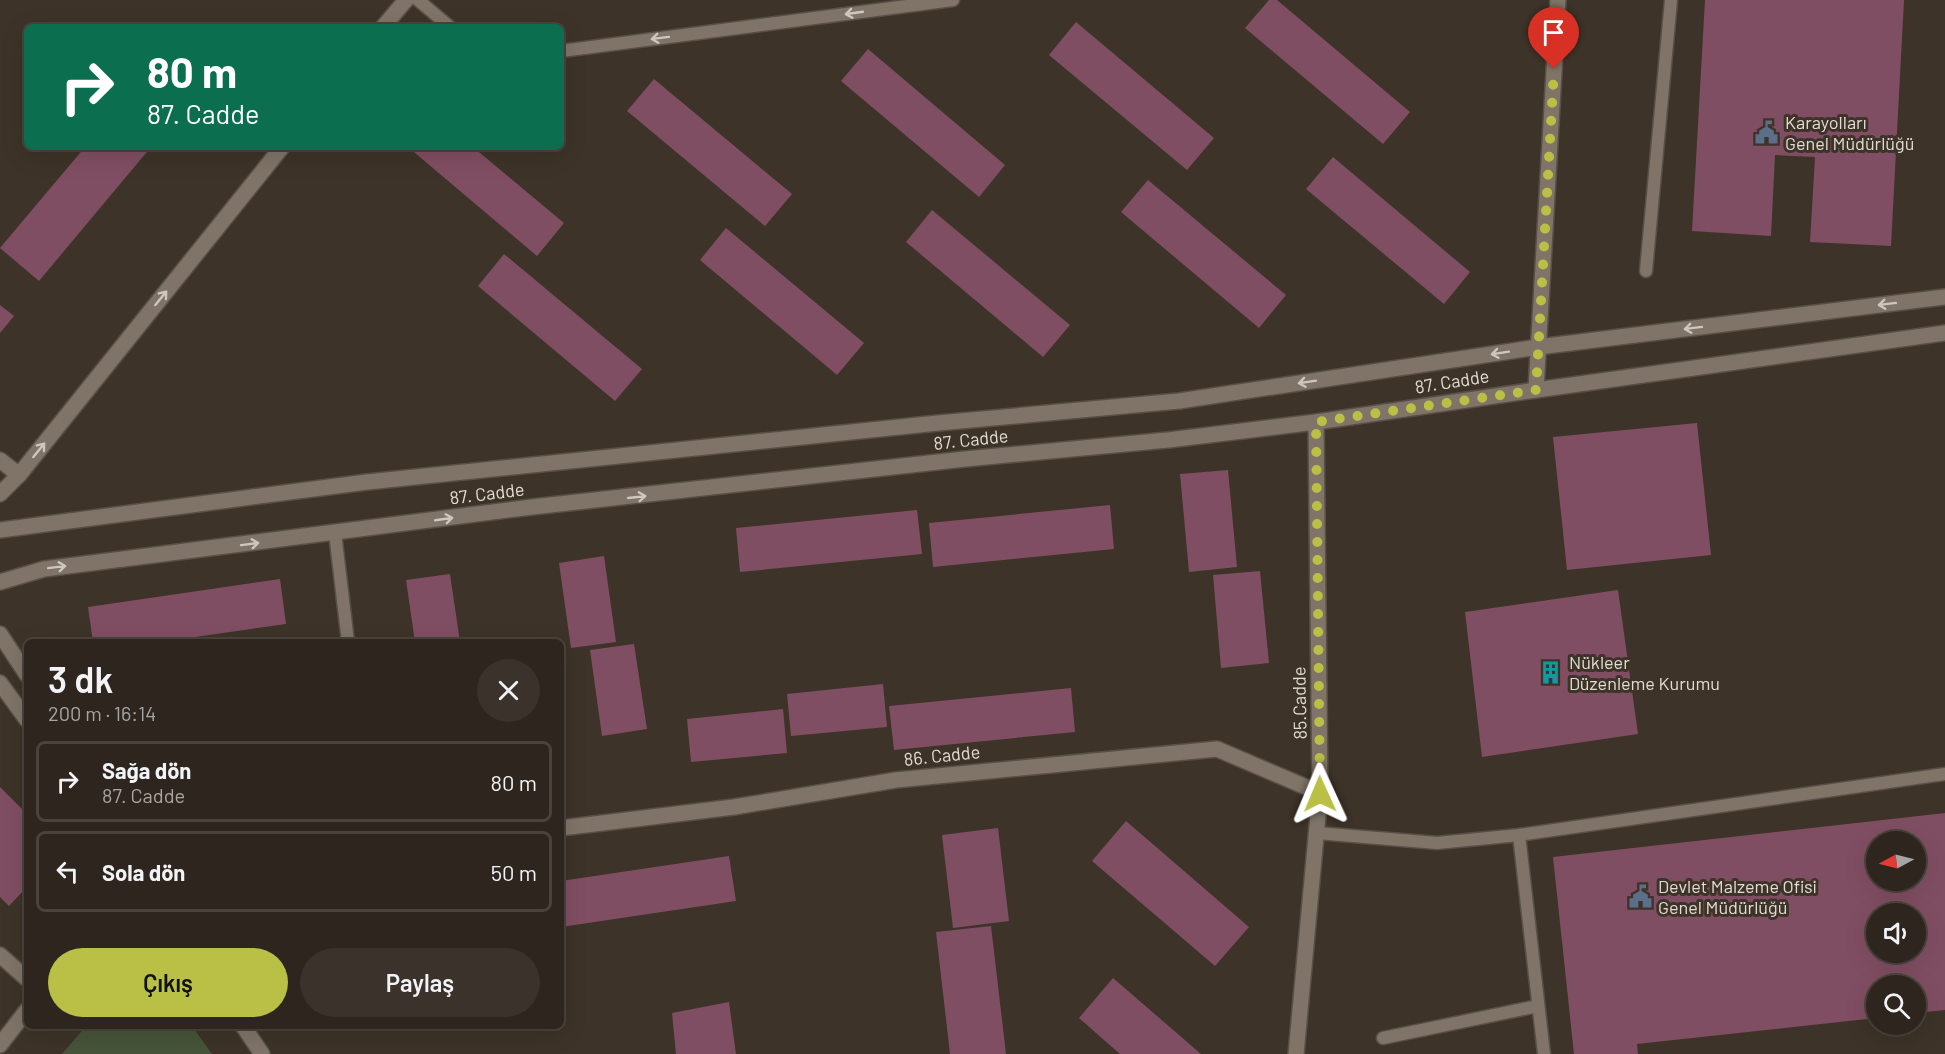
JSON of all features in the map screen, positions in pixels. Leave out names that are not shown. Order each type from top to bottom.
[{"type":"street","points":[[386,24],[406,0]]},
{"type":"street","points":[[1536,390],[1558,0]]},
{"type":"street","points":[[0,494],[19,475],[280,150]]},
{"type":"street","name":"87. Cadde","points":[[0,530],[367,482],[728,447],[938,423],[1179,401],[1538,347],[1945,297]]},
{"type":"street","name":"87. Cadde","points":[[0,582],[44,569],[335,534],[532,507],[965,459],[1168,440],[1316,422],[1945,333]]},
{"type":"street","name":"85.Cadde","points":[[1296,1054],[1320,794],[1316,422]]},
{"type":"street","points":[[0,460],[19,475]]},
{"type":"street","points":[[0,634],[24,670]]},
{"type":"street","points":[[0,683],[24,716]]},
{"type":"street","name":"86. Cadde","points":[[564,828],[735,807],[896,780],[1217,749],[1320,794]]},
{"type":"street","points":[[0,956],[24,976]]},
{"type":"street","points":[[0,1045],[24,1014]]},
{"type":"street","points":[[245,1029],[261,1054]]},
{"type":"lane","points":[[418,0],[446,24]]},
{"type":"lane","points":[[564,51],[953,0]]},
{"type":"lane","points":[[1646,271],[1671,0]]},
{"type":"lane","points":[[335,534],[348,639]]},
{"type":"lane","points":[[1317,833],[1437,843],[1520,835],[1945,774]]},
{"type":"lane","points":[[1520,835],[1544,1054]]},
{"type":"lane","points":[[1383,1038],[1538,1006]]},
{"type":"green space","points":[[83,1029],[194,1029],[212,1054],[62,1054]]},
{"type":"building","points":[[1269,0],[1277,0],[1410,112],[1383,144],[1245,28]]},
{"type":"building","points":[[1705,0],[1904,0],[1891,246],[1810,242],[1815,157],[1775,155],[1771,236],[1692,231]]},
{"type":"building","points":[[1076,22],[1214,138],[1187,170],[1049,55]]},
{"type":"building","points":[[868,49],[1005,165],[979,197],[841,81]]},
{"type":"building","points":[[654,79],[792,194],[765,226],[627,111]]},
{"type":"building","points":[[82,150],[148,150],[39,281],[0,248]]},
{"type":"building","points":[[412,150],[477,150],[564,223],[537,256]]},
{"type":"building","points":[[1333,157],[1470,272],[1444,304],[1306,189]]},
{"type":"building","points":[[1148,180],[1286,295],[1259,328],[1121,212]]},
{"type":"building","points":[[932,210],[1070,325],[1043,357],[906,242]]},
{"type":"building","points":[[726,228],[864,343],[837,375],[700,260]]},
{"type":"building","points":[[504,254],[642,369],[615,401],[478,286]]},
{"type":"building","points":[[0,305],[14,316],[0,333]]},
{"type":"building","points":[[1697,423],[1711,555],[1567,570],[1553,437]]},
{"type":"building","points":[[1228,470],[1237,567],[1189,572],[1180,474]]},
{"type":"building","points":[[1110,505],[1114,549],[933,567],[929,523]]},
{"type":"building","points":[[917,510],[922,554],[740,572],[736,528]]},
{"type":"building","points":[[604,556],[616,642],[571,648],[559,563]]},
{"type":"building","points":[[1260,571],[1269,663],[1221,668],[1213,575]]},
{"type":"building","points":[[450,574],[460,639],[415,639],[406,580]]},
{"type":"building","points":[[280,579],[286,624],[182,639],[93,639],[88,607]]},
{"type":"building","name":"Nükleer Düzenleme Kurumu","points":[[1618,590],[1638,734],[1482,757],[1465,612]]},
{"type":"building","points":[[634,644],[647,729],[602,736],[590,650]]},
{"type":"building","points":[[883,684],[887,727],[791,736],[787,694]]},
{"type":"building","points":[[1071,688],[1075,732],[894,750],[889,706]]},
{"type":"building","points":[[783,709],[787,753],[691,762],[687,719]]},
{"type":"building","points":[[0,787],[24,811],[24,890],[9,906],[0,897]]},
{"type":"building","points":[[1945,813],[1945,1010],[1926,1012],[1926,975],[1866,975],[1866,1019],[1637,1044],[1638,1054],[1574,1054],[1553,857]]},
{"type":"building","points":[[1126,821],[1249,927],[1215,966],[1092,861]]},
{"type":"building","points":[[998,828],[1009,921],[953,928],[942,835]]},
{"type":"building","points":[[729,856],[736,901],[564,927],[564,881]]},
{"type":"building","points":[[991,926],[1006,1054],[950,1054],[936,932]]},
{"type":"building","points":[[1113,978],[1201,1054],[1120,1054],[1079,1018]]},
{"type":"building","points":[[729,1002],[736,1054],[676,1054],[672,1013]]},
{"type":"place","name":"Karayolları Genel Müdürlüğü","points":[[1767,133]]},
{"type":"place","name":"Nükleer Düzenleme Kurumu","points":[[1551,673]]},
{"type":"place","name":"Devlet Malzeme Ofisi Genel Müdürlüğü","points":[[1640,897]]},
{"type":"route","points":[[1320,794],[1316,422],[1536,390],[1554,69]]}]
